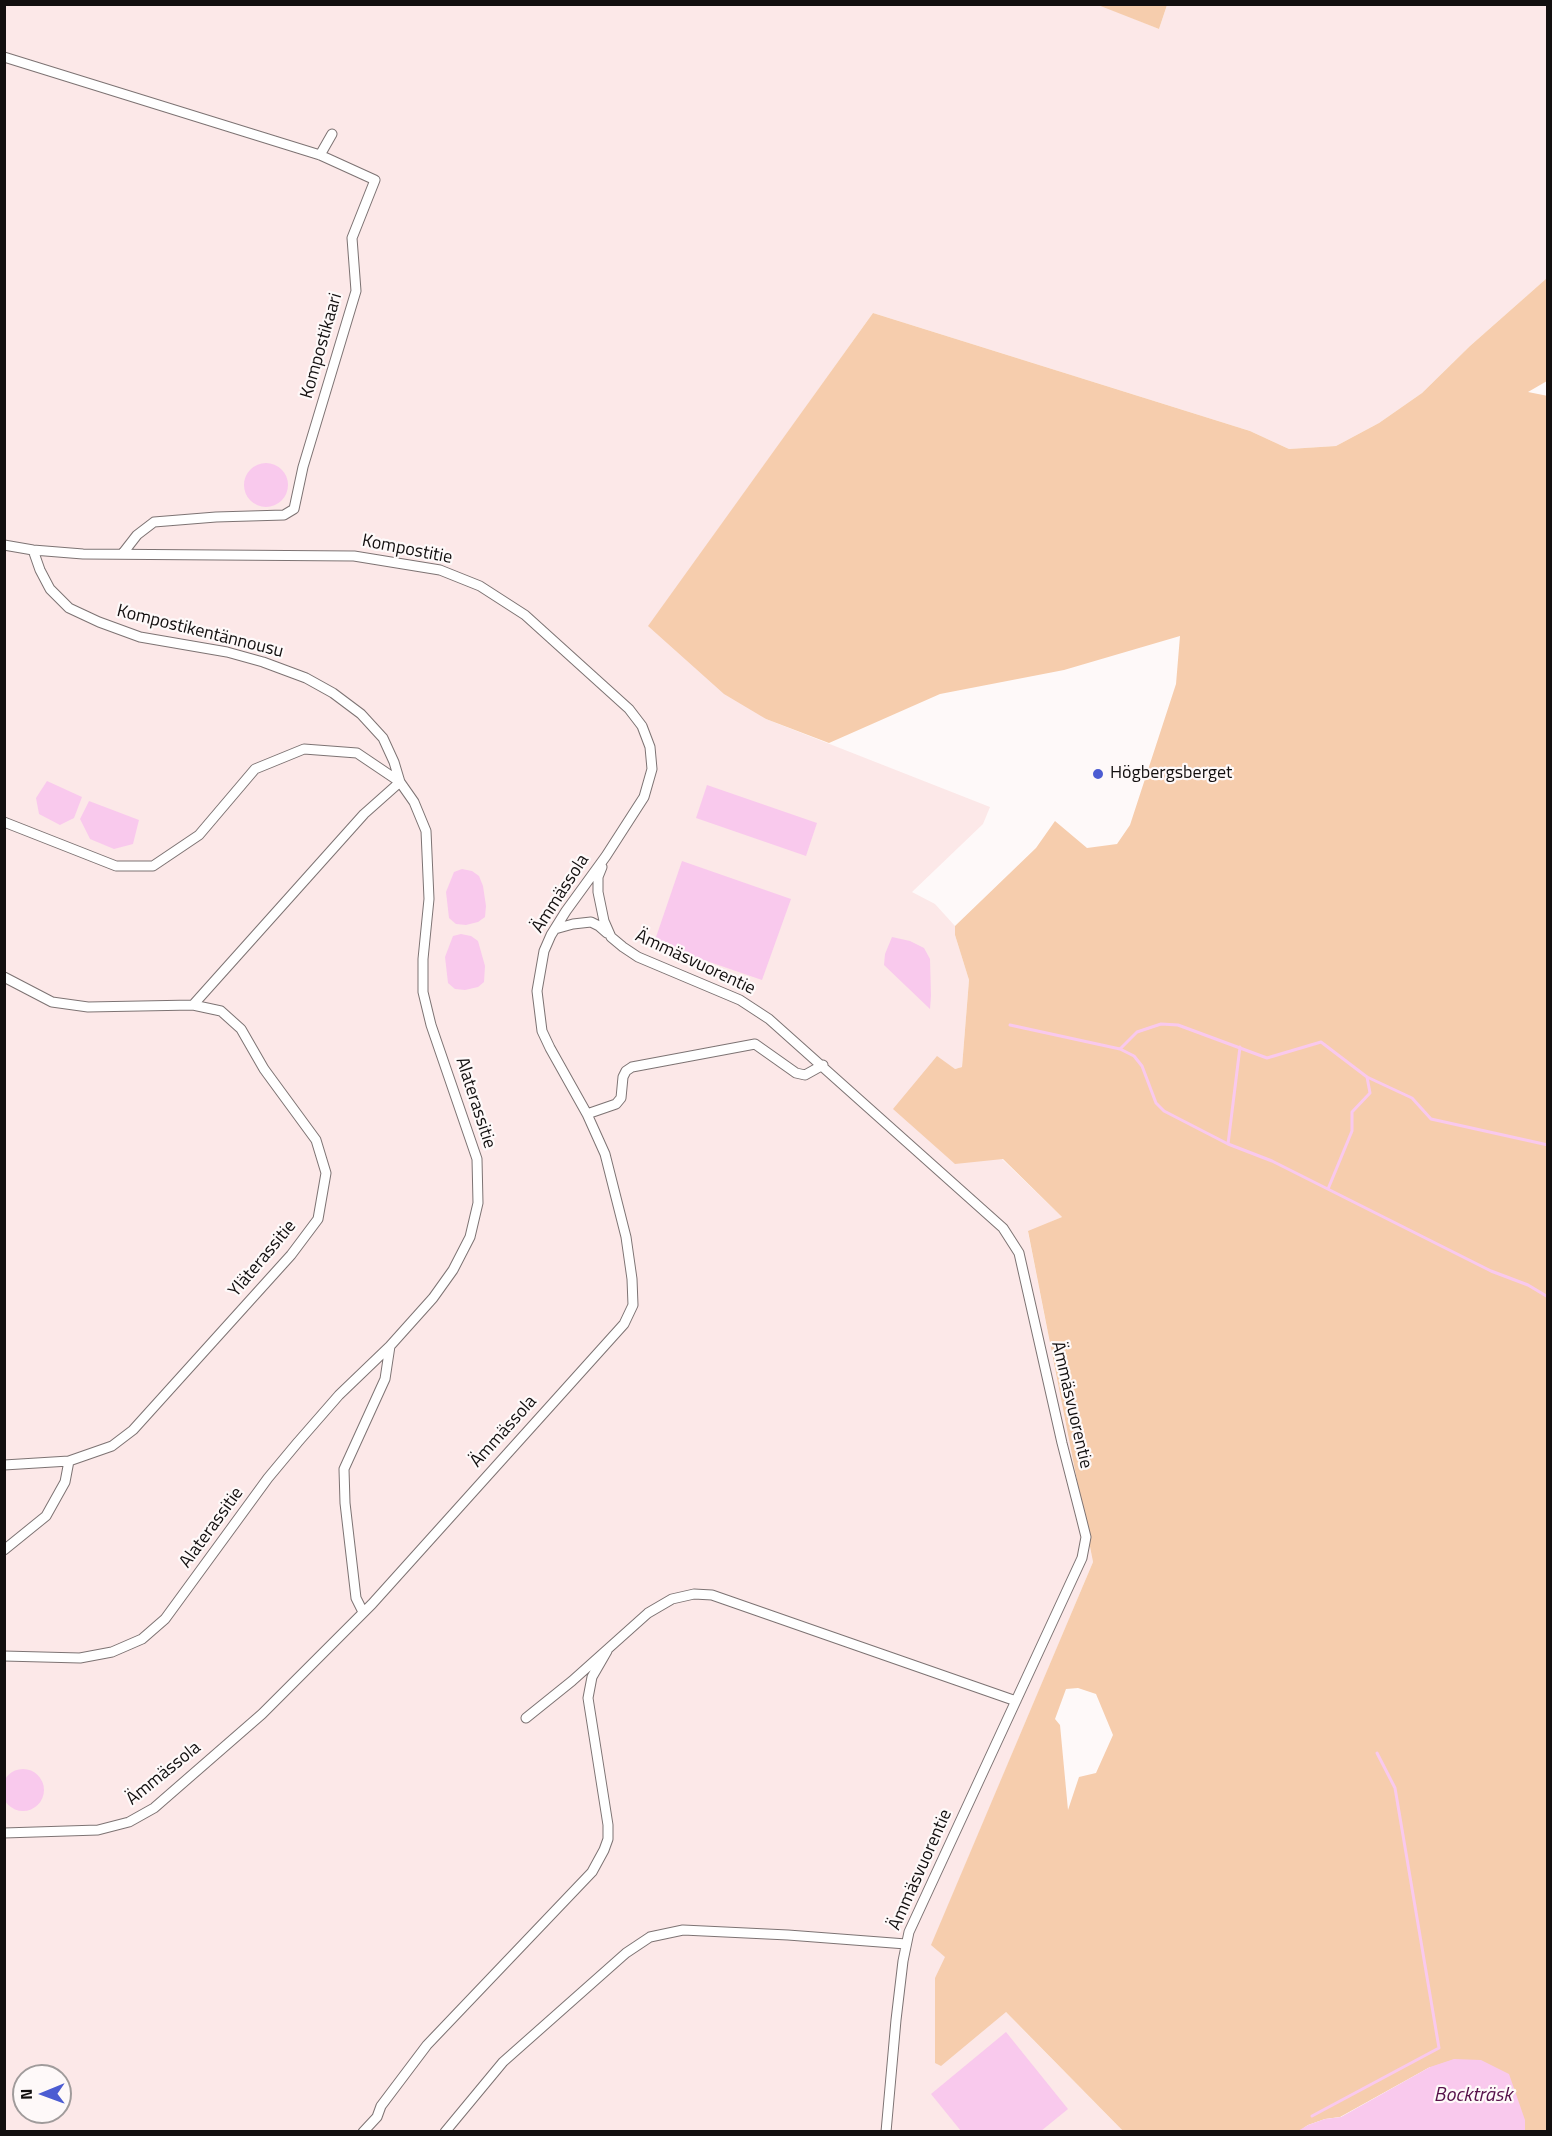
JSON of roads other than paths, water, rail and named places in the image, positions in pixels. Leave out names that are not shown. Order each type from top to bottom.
[{"type":"street","name":"Kompostikaari","points":[[4,57],[320,155],[375,180],[352,238],[356,291],[303,467],[300,491],[294,509],[284,516],[216,517],[154,522],[137,535],[123,553]]},
{"type":"street","points":[[320,155],[332,134]]},
{"type":"street","name":"Kompostitie","points":[[4,545],[83,554],[354,556],[440,570],[480,586],[525,615],[629,709],[642,726],[650,747],[652,769],[644,797],[606,856]]},
{"type":"street","name":"Kompostikentännousu","points":[[33,550],[50,589],[69,608],[79,613],[140,637],[227,652],[263,662],[306,678],[333,693],[361,714],[383,738],[400,782]]},
{"type":"street","name":"Alaterassitie","points":[[4,822],[116,866],[153,866],[200,835],[255,769],[304,749],[357,753],[400,782],[414,802],[426,831],[429,899],[423,958],[423,992],[431,1025],[477,1159],[478,1203],[470,1237],[453,1270],[433,1298],[390,1346],[339,1395],[268,1478],[165,1620],[142,1639],[112,1652],[80,1658],[4,1656]]},
{"type":"street","points":[[193,1005],[364,814],[400,782]]},
{"type":"street","name":"Ämmässola","points":[[4,1833],[98,1830],[129,1822],[154,1808],[262,1713],[363,1612],[624,1324],[633,1305],[626,1237],[605,1154],[587,1114],[542,1031],[537,991],[538,973],[544,951],[555,928],[606,856]]},
{"type":"street","name":"Ämmäsvuorentie","points":[[606,856],[598,877],[598,892],[604,921],[611,937],[622,948],[740,1000],[769,1019],[1003,1228],[1019,1253],[1086,1538],[1082,1558],[909,1932],[896,2020],[886,2132]]},
{"type":"street","points":[[555,928],[591,922],[611,937]]},
{"type":"street","name":"Yläterassitie","points":[[4,977],[52,1002],[88,1007],[193,1005],[221,1011],[241,1029],[264,1069],[316,1140],[326,1173],[318,1219],[291,1255],[133,1430],[112,1446],[69,1461],[4,1465]]},
{"type":"street","points":[[587,1114],[616,1104],[621,1098],[622,1077],[632,1067],[755,1044],[796,1073],[805,1075],[823,1065]]},
{"type":"street","points":[[363,1612],[356,1598],[345,1503],[344,1469],[385,1379],[390,1346]]},
{"type":"street","points":[[4,1550],[46,1516],[65,1482],[69,1461]]},
{"type":"street","points":[[526,1718],[607,1651],[648,1613],[672,1599],[694,1594],[712,1595],[1016,1701]]},
{"type":"street","points":[[363,2132],[377,2117],[381,2106],[427,2045],[592,1872],[604,1850],[608,1839],[608,1825],[588,1698],[592,1677],[607,1651]]},
{"type":"street","points":[[445,2132],[503,2062],[626,1953],[650,1938],[682,1930],[906,1944]]},
{"type":"water","points":[[266,463],[281,470],[288,485],[281,500],[266,507],[251,500],[244,485],[251,470]]},
{"type":"water","points":[[47,781],[82,797],[74,818],[60,825],[39,814],[36,798]]},
{"type":"water","points":[[707,785],[817,823],[806,856],[696,818]]},
{"type":"water","points":[[89,801],[139,820],[133,844],[114,849],[90,839],[80,819]]},
{"type":"water","points":[[682,861],[791,899],[762,980],[654,943]]},
{"type":"water","points":[[462,869],[472,871],[479,876],[486,906],[485,917],[478,922],[466,925],[456,924],[449,918],[446,892],[454,872]]},
{"type":"water","points":[[461,934],[471,936],[478,941],[485,966],[484,982],[478,987],[465,990],[455,989],[448,983],[445,957],[453,936]]},
{"type":"water","points":[[892,937],[910,941],[924,948],[930,959],[930,1009],[884,965],[885,954]]},
{"type":"water","points":[[23,1769],[31,1770],[38,1775],[43,1782],[43,1798],[38,1805],[31,1810],[23,1811],[15,1810],[8,1805],[3,1798],[2,1790],[3,1782],[8,1775],[15,1770]]},
{"type":"water","points":[[1006,2032],[1068,2109],[1041,2131],[961,2131],[931,2094]]},
{"type":"water","name":"Bockträsk","points":[[1454,2059],[1481,2060],[1509,2074],[1525,2120],[1525,2131],[1298,2131],[1325,2119],[1341,2117],[1430,2067]]},
{"type":"waterway","points":[[1120,1049],[1137,1032],[1161,1024],[1178,1025],[1267,1058],[1321,1042],[1367,1077],[1412,1098],[1431,1119],[1548,1145]]},
{"type":"waterway","points":[[1010,1025],[1120,1049],[1134,1056],[1142,1066],[1156,1103],[1164,1111],[1228,1144],[1272,1161],[1491,1271],[1528,1285],[1548,1297]]},
{"type":"waterway","points":[[1228,1144],[1240,1047]]},
{"type":"waterway","points":[[1328,1189],[1352,1131],[1352,1112],[1370,1093],[1367,1077]]},
{"type":"waterway","points":[[1312,2116],[1439,2048],[1395,1788],[1377,1753]]},
{"type":"place","name":"Högbergsberget","points":[[1098,774]]}]
